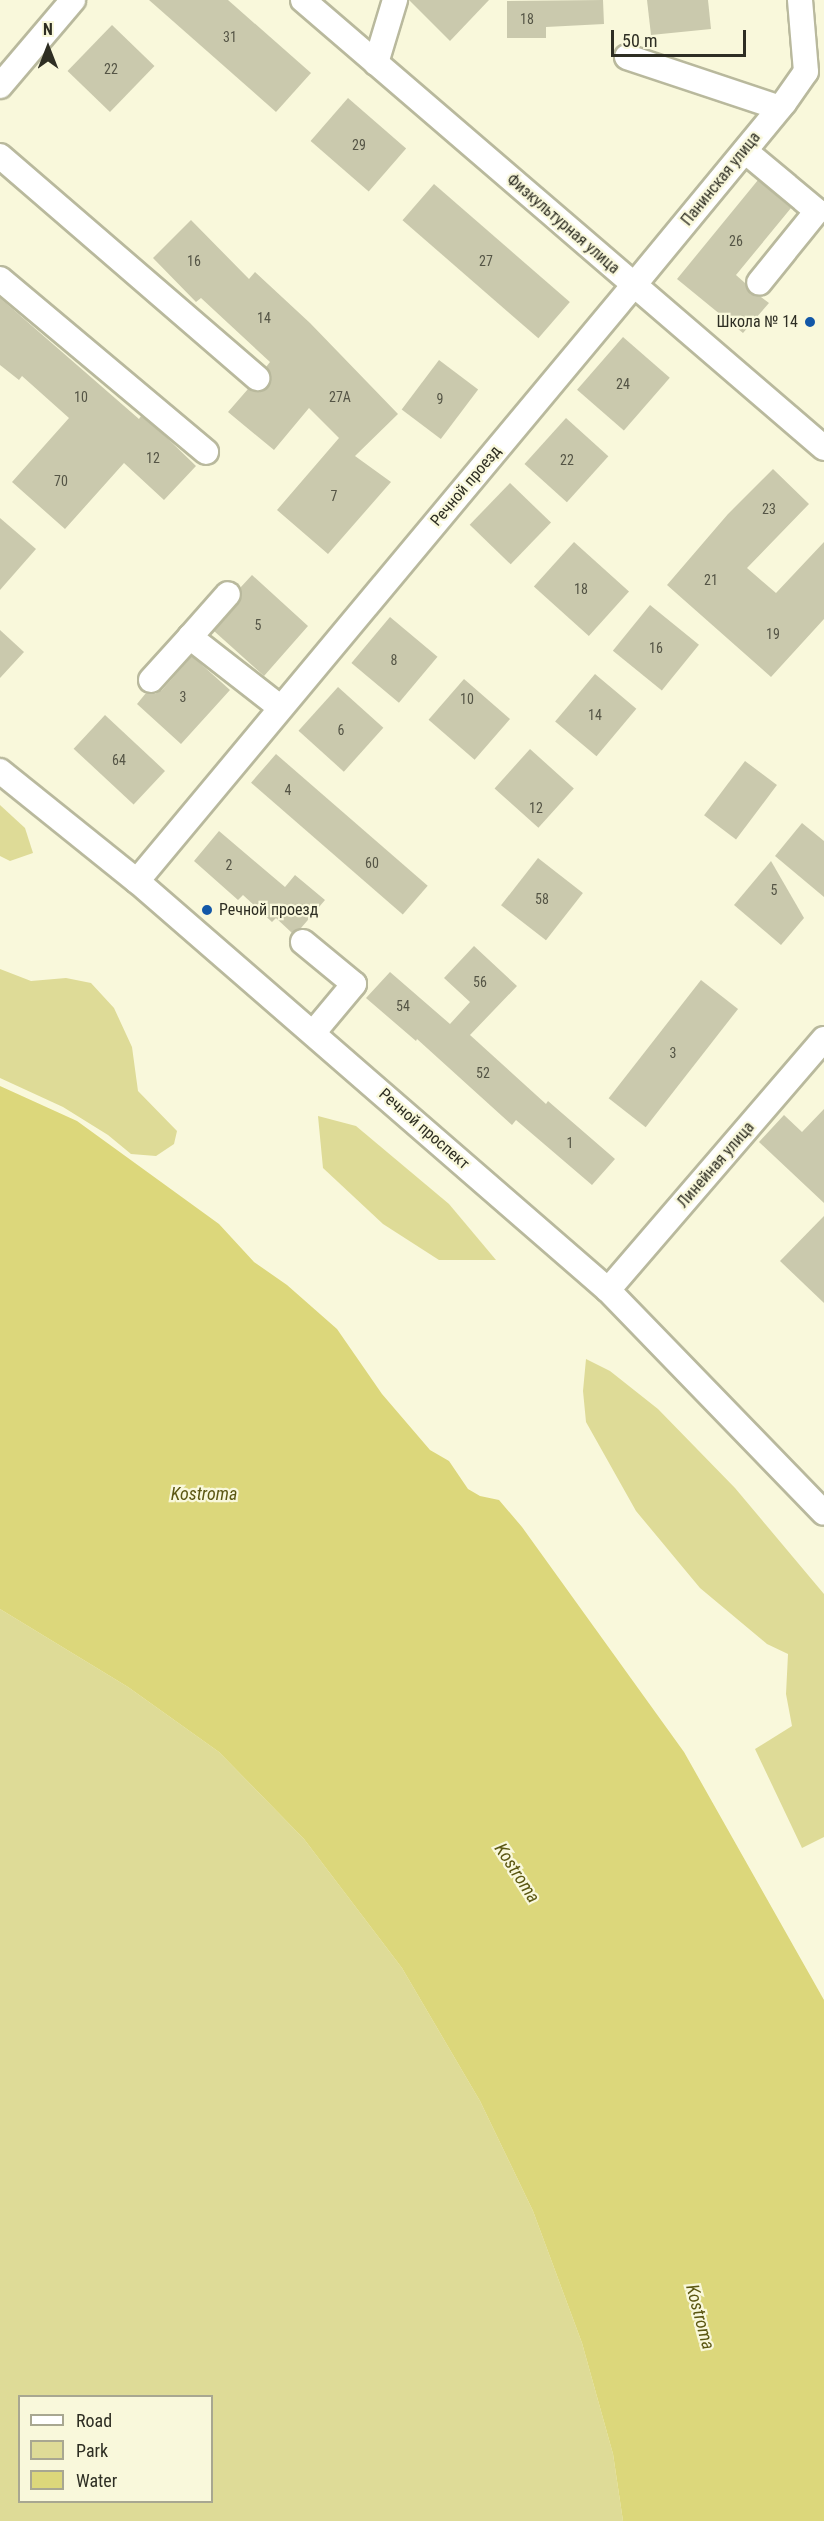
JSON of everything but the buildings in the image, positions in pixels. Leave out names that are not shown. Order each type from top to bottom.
[{"type":"street","points":[[0,86],[73,0]]},
{"type":"street","name":"Физкультурная улица","points":[[303,0],[824,448]]},
{"type":"street","points":[[376,63],[395,0]]},
{"type":"street","points":[[800,0],[815,69]]},
{"type":"street","points":[[627,57],[780,108]]},
{"type":"street","name":"Панинская улица","points":[[634,285],[815,69]]},
{"type":"street","points":[[745,151],[817,211],[759,283]]},
{"type":"street","points":[[0,156],[257,378]]},
{"type":"street","points":[[0,279],[206,452]]},
{"type":"street","name":"Речной проезд","points":[[137,881],[634,285]]},
{"type":"street","points":[[151,680],[228,594]]},
{"type":"street","points":[[190,637],[281,708]]},
{"type":"street","name":"Речной проспект","points":[[0,771],[137,881],[608,1290],[824,1513]]},
{"type":"street","points":[[303,942],[354,984],[313,1033]]},
{"type":"street","name":"Линейная улица","points":[[608,1290],[824,1039]]},
{"type":"green space","points":[[0,805],[25,828],[33,853],[10,861],[0,856]]},
{"type":"green space","points":[[0,969],[31,981],[66,978],[91,983],[114,1008],[132,1047],[138,1091],[177,1131],[174,1144],[156,1156],[131,1154],[108,1135],[63,1107],[0,1078]]},
{"type":"green space","points":[[318,1116],[356,1126],[449,1204],[496,1260],[439,1260],[383,1224],[323,1168]]},
{"type":"green space","points":[[586,1359],[610,1371],[658,1409],[735,1488],[824,1594],[824,1837],[802,1848],[755,1749],[792,1726],[786,1694],[788,1654],[767,1644],[700,1588],[636,1511],[586,1422],[583,1391]]},
{"type":"green space","points":[[0,1609],[128,1687],[219,1752],[304,1839],[402,1968],[480,2101],[533,2211],[582,2343],[613,2454],[623,2521],[0,2521]]},
{"type":"water","name":"Kostroma","points":[[0,1086],[77,1121],[219,1224],[254,1262],[287,1285],[337,1329],[382,1394],[430,1450],[449,1461],[468,1489],[480,1496],[499,1500],[522,1527],[684,1752],[824,2000],[824,2521],[623,2521],[613,2454],[582,2343],[533,2211],[480,2101],[402,1968],[304,1839],[219,1752],[128,1687],[0,1609]]},
{"type":"place","name":"Школа № 14","points":[[810,322]]},
{"type":"place","name":"Речной проезд","points":[[207,910]]}]
